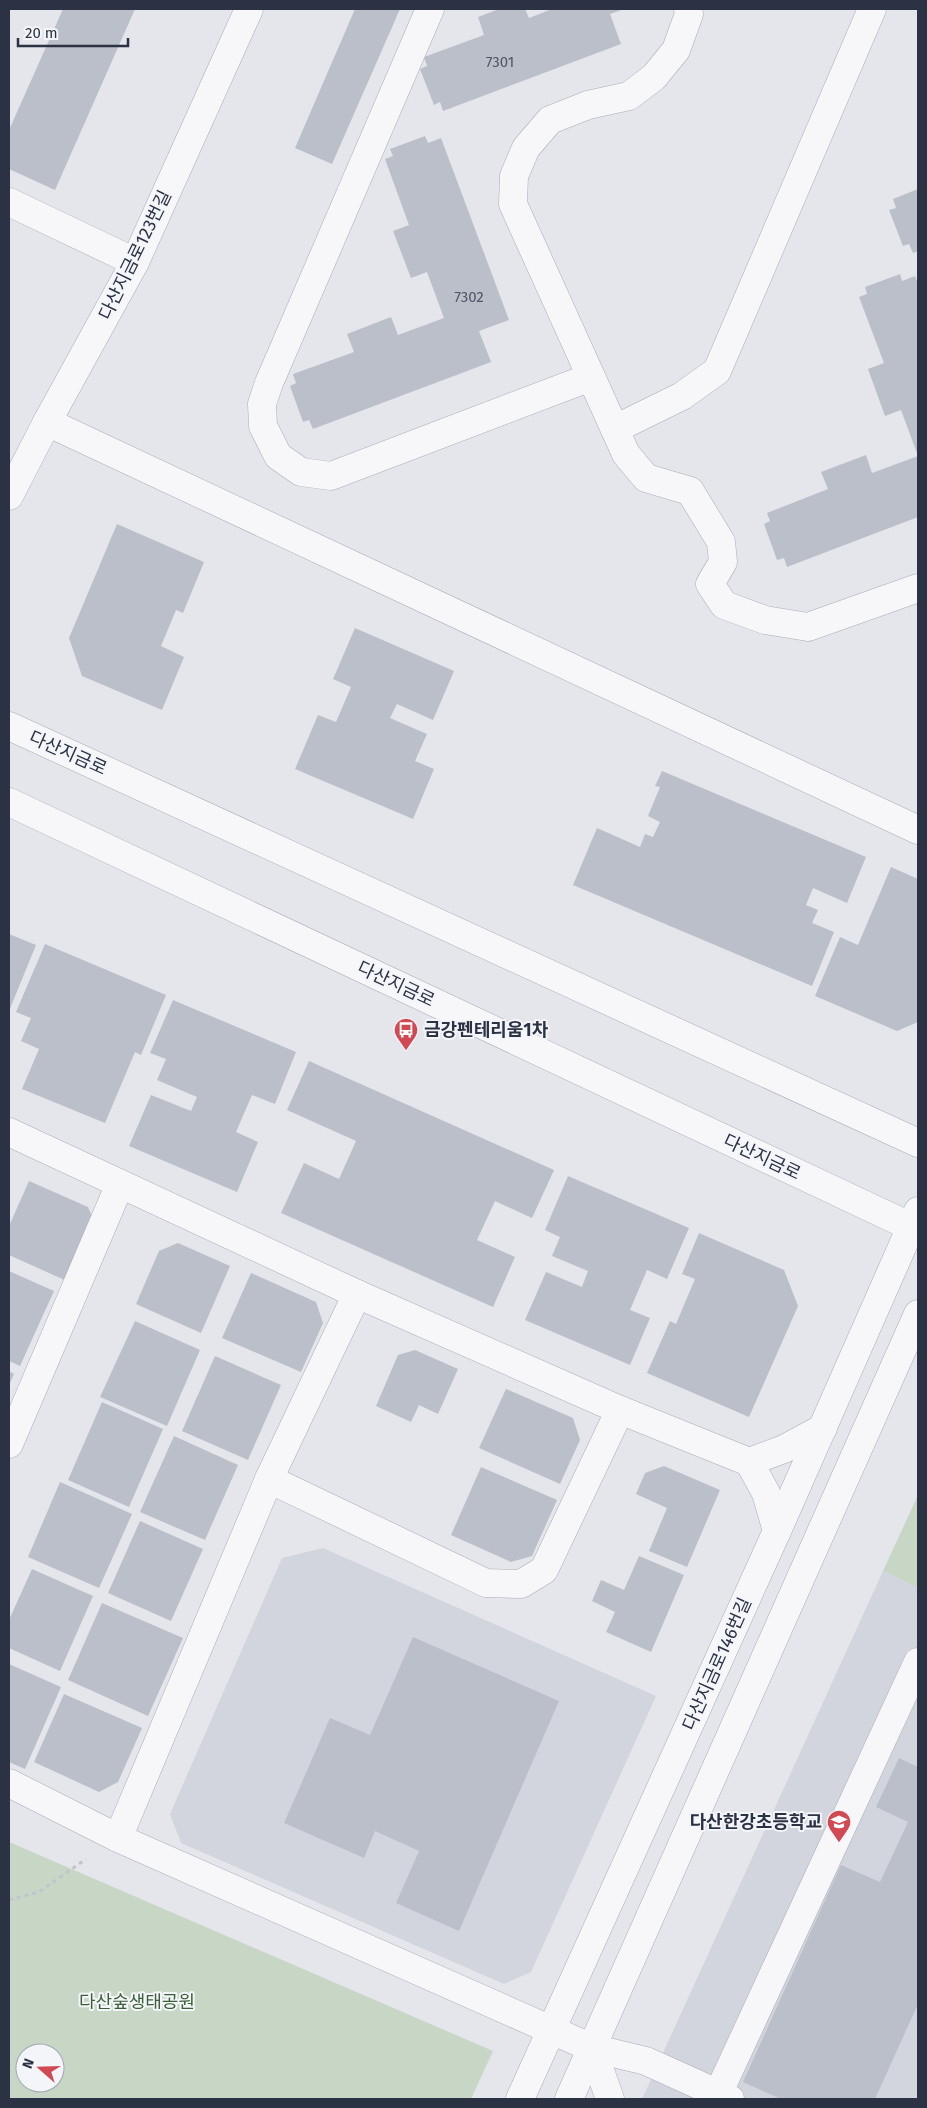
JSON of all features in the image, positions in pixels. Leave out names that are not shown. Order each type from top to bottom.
[{"type":"street","name":"다산지금로123번길","points":[[9,496],[47,422],[136,262],[249,9]]},
{"type":"street","points":[[430,9],[269,383],[262,404],[263,426],[278,456],[301,472],[331,476],[591,377]]},
{"type":"street","points":[[688,9],[689,14],[676,50],[654,76],[628,96],[588,105],[550,120],[526,148],[514,176],[513,204],[626,454],[646,478],[690,491],[721,542],[722,562],[710,584],[724,605],[765,620],[808,627],[918,588]]},
{"type":"street","points":[[615,429],[682,396],[717,371],[872,9]]},
{"type":"street","points":[[9,202],[136,262]]},
{"type":"street","points":[[47,422],[918,830]]},
{"type":"street","name":"다산지금로","points":[[9,726],[918,1143]]},
{"type":"street","name":"다산지금로","points":[[9,802],[916,1222]]},
{"type":"street","points":[[9,1132],[357,1294],[620,1410],[749,1462],[766,1493],[777,1531]]},
{"type":"street","points":[[9,1444],[120,1184]]},
{"type":"street","name":"다산지금로146번길","points":[[520,2099],[916,1222]]},
{"type":"street","points":[[118,1838],[269,1479],[357,1294]]},
{"type":"street","points":[[569,2099],[918,1314]]},
{"type":"street","points":[[269,1479],[486,1583],[521,1584],[544,1570],[620,1410]]},
{"type":"street","points":[[749,1462],[784,1449],[823,1428]]},
{"type":"street","points":[[9,1783],[118,1838],[592,2048],[646,2061],[724,2097],[918,1662]]},
{"type":"street","points":[[592,2048],[610,2099]]},
{"type":"path","points":[[9,1900],[39,1892],[118,1838]]},
{"type":"shaded area","points":[[323,1548],[656,1696],[531,1972],[504,1984],[181,1843],[170,1814],[282,1558]]},
{"type":"shaded area","name":"다산한강초등학교","points":[[883,1571],[918,1588],[918,2099],[642,2099]]},
{"type":"green space","points":[[918,1495],[918,1588],[883,1571]]},
{"type":"green space","name":"다산숲생태공원","points":[[9,1842],[493,2051],[471,2099],[9,2099]]},
{"type":"building","points":[[63,9],[135,9],[55,190],[9,169],[9,130]]},
{"type":"building","points":[[355,9],[400,9],[332,164],[295,148]]},
{"type":"building","points":[[499,9],[525,9],[529,18],[552,9],[624,9],[610,14],[621,44],[443,111],[440,102],[434,105],[420,69],[427,66],[424,57],[484,35],[478,17]]},
{"type":"building","points":[[425,136],[428,143],[441,138],[509,320],[479,331],[491,362],[313,429],[309,420],[303,422],[290,386],[296,383],[293,374],[354,352],[347,334],[391,317],[398,335],[444,318],[427,272],[411,278],[393,231],[409,225],[385,159],[393,156],[390,149]]},
{"type":"building","points":[[918,189],[918,251],[913,253],[909,244],[903,246],[889,210],[896,208],[893,199]]},
{"type":"building","points":[[900,274],[902,281],[915,276],[918,284],[918,456],[901,410],[885,416],[868,369],[884,363],[859,297],[867,294],[865,287]]},
{"type":"building","points":[[866,455],[872,473],[918,456],[918,517],[787,567],[784,558],[777,560],[764,524],[770,521],[767,513],[828,489],[821,472]]},
{"type":"building","points":[[117,524],[204,562],[183,613],[176,610],[161,646],[184,657],[162,710],[82,676],[69,638]]},
{"type":"building","points":[[355,628],[454,671],[433,720],[397,704],[390,718],[427,734],[415,761],[434,769],[413,819],[295,769],[318,715],[336,722],[351,687],[333,679]]},
{"type":"building","points":[[662,771],[866,857],[847,903],[813,888],[806,905],[818,910],[812,923],[834,932],[812,986],[573,885],[597,828],[640,847],[645,834],[653,837],[660,822],[648,816],[660,787],[655,786]]},
{"type":"building","points":[[891,867],[918,879],[918,1022],[897,1031],[815,996],[840,937],[858,945]]},
{"type":"building","points":[[9,934],[36,945],[9,1011]]},
{"type":"building","points":[[45,944],[166,995],[141,1055],[135,1052],[105,1123],[22,1089],[39,1049],[21,1041],[31,1018],[16,1012]]},
{"type":"building","points":[[173,1000],[296,1052],[275,1104],[252,1095],[236,1132],[258,1142],[237,1192],[129,1146],[151,1095],[191,1111],[197,1097],[157,1080],[166,1059],[150,1053]]},
{"type":"building","points":[[309,1061],[554,1170],[532,1218],[495,1201],[477,1240],[515,1257],[493,1307],[281,1213],[304,1163],[339,1179],[356,1141],[287,1110]]},
{"type":"building","points":[[568,1176],[689,1228],[667,1279],[647,1270],[630,1310],[650,1318],[630,1365],[525,1320],[546,1272],[582,1287],[588,1271],[552,1256],[560,1237],[545,1230]]},
{"type":"building","points":[[29,1181],[88,1207],[95,1224],[69,1282],[9,1255],[9,1226]]},
{"type":"building","points":[[699,1233],[784,1270],[798,1306],[749,1417],[647,1373],[670,1321],[676,1324],[695,1279],[682,1274]]},
{"type":"building","points":[[178,1243],[230,1266],[201,1333],[136,1304],[159,1251]]},
{"type":"building","points":[[9,1271],[54,1291],[20,1366],[9,1361]]},
{"type":"building","points":[[251,1273],[316,1302],[323,1323],[301,1372],[222,1338]]},
{"type":"building","points":[[135,1321],[200,1350],[167,1426],[100,1397]]},
{"type":"building","points":[[415,1350],[458,1369],[438,1414],[419,1405],[411,1422],[376,1406],[398,1355]]},
{"type":"building","points":[[215,1356],[281,1385],[248,1460],[182,1431]]},
{"type":"building","points":[[9,1371],[14,1374],[9,1385]]},
{"type":"building","points":[[506,1389],[573,1418],[580,1440],[560,1484],[479,1448]]},
{"type":"building","points":[[102,1402],[163,1429],[129,1507],[68,1480]]},
{"type":"building","points":[[174,1436],[238,1465],[205,1540],[140,1512]]},
{"type":"building","points":[[664,1466],[720,1490],[687,1567],[649,1551],[667,1508],[636,1494],[645,1473]]},
{"type":"building","points":[[481,1467],[557,1500],[532,1556],[511,1562],[451,1535]]},
{"type":"building","points":[[60,1482],[132,1514],[99,1588],[28,1557]]},
{"type":"building","points":[[140,1521],[203,1549],[171,1621],[108,1593]]},
{"type":"building","points":[[639,1556],[684,1575],[651,1652],[606,1632],[615,1612],[592,1601],[601,1580],[624,1590]]},
{"type":"building","points":[[32,1569],[93,1596],[60,1671],[9,1648],[9,1620]]},
{"type":"building","points":[[102,1603],[183,1638],[148,1716],[68,1680]]},
{"type":"building","points":[[413,1637],[559,1701],[459,1931],[396,1903],[419,1851],[375,1831],[364,1858],[284,1823],[330,1718],[370,1735]]},
{"type":"building","points":[[9,1664],[61,1687],[25,1769],[9,1762]]},
{"type":"building","points":[[64,1694],[142,1728],[118,1782],[99,1792],[34,1762]]},
{"type":"building","points":[[899,1758],[918,1767],[918,2004],[875,2099],[781,2099],[743,2082],[841,1865],[880,1882],[908,1822],[876,1807]]},
{"type":"place","name":"금강펜테리움1차","points":[[406,1051]]},
{"type":"place","name":"다산한강초등학교","points":[[839,1843]]}]
